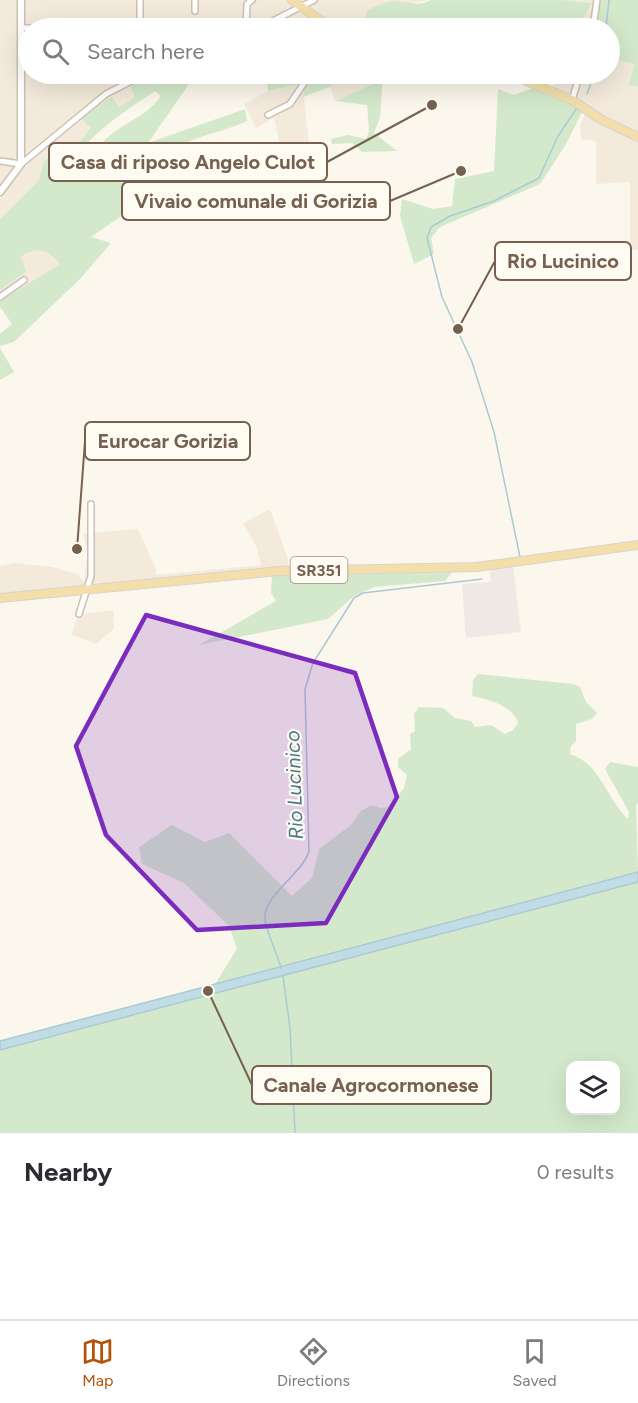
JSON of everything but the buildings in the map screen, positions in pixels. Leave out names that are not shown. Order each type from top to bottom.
[{"type":"main road","points":[[292,0],[316,18]]},
{"type":"main road","points":[[534,84],[576,102],[602,120],[638,137]]},
{"type":"main road","name":"SR351","points":[[0,598],[279,571],[477,567],[638,545]]},
{"type":"street","points":[[21,0],[21,18]]},
{"type":"street","points":[[140,0],[140,18]]},
{"type":"street","points":[[189,0],[195,0],[195,11]]},
{"type":"street","points":[[246,18],[247,4],[252,0]]},
{"type":"street","points":[[278,18],[314,0]]},
{"type":"street","points":[[594,18],[597,0]]},
{"type":"street","points":[[21,84],[21,164]]},
{"type":"street","points":[[0,192],[21,164],[73,119],[106,94],[124,84]]},
{"type":"street","points":[[268,116],[290,104],[303,84]]},
{"type":"street","points":[[576,102],[579,84]]},
{"type":"street","points":[[0,161],[21,164]]},
{"type":"street","points":[[0,297],[24,280]]},
{"type":"street","points":[[79,614],[91,576],[91,504]]},
{"type":"highlighted area","points":[[146,615],[355,673],[397,797],[326,923],[197,930],[106,835],[76,746]]},
{"type":"shaded area","points":[[0,0],[431,0],[407,4],[399,1],[374,18],[18,18],[18,84],[132,84],[130,85],[135,97],[119,107],[112,96],[82,117],[89,128],[78,146],[62,151],[57,148],[43,163],[39,180],[0,219]]},
{"type":"shaded area","points":[[561,0],[600,0],[597,18],[583,18],[591,3]]},
{"type":"shaded area","points":[[620,60],[634,64],[629,85],[638,87],[638,250],[630,250],[630,182],[596,184],[596,141],[581,139],[580,126],[585,113],[550,93],[554,84],[620,84]]},
{"type":"shaded area","points":[[306,84],[303,89],[309,143],[280,147],[274,118],[256,128],[244,104],[268,91]]},
{"type":"shaded area","points":[[331,84],[373,84],[335,101]]},
{"type":"shaded area","points":[[36,249],[52,255],[61,264],[0,301],[0,290],[26,272],[21,257]]},
{"type":"shaded area","points":[[270,509],[288,560],[288,574],[90,592],[82,614],[113,610],[114,629],[96,644],[72,635],[84,593],[0,601],[0,566],[14,563],[52,567],[77,574],[84,581],[88,551],[83,535],[89,533],[138,529],[156,569],[156,575],[261,565],[257,548],[243,523]]},
{"type":"shaded area","points":[[513,565],[521,632],[466,638],[462,584],[491,582],[490,570]]},
{"type":"green space","points":[[431,0],[561,0],[592,3],[583,18],[366,18],[367,10],[393,1],[419,4]]},
{"type":"green space","points":[[600,0],[638,0],[638,87],[629,85],[634,64],[620,60],[620,18],[597,18]]},
{"type":"green space","points":[[134,84],[189,84],[148,143],[245,109],[247,121],[176,147],[152,163],[141,175],[140,187],[130,210],[91,237],[111,243],[81,278],[14,342],[0,346],[0,334],[12,324],[0,307],[0,301],[60,264],[47,252],[37,250],[27,253],[21,257],[26,272],[0,290],[0,219],[39,180],[43,163],[57,148],[62,151],[79,143],[90,128],[81,118],[112,96],[119,107],[135,97],[130,86]],"holes":[[[155,91],[161,96],[145,112],[119,128],[80,167],[76,166],[86,146],[108,124]]]},
{"type":"green space","points":[[267,84],[299,84],[268,91]]},
{"type":"green space","points":[[306,84],[331,84],[330,87],[303,97]]},
{"type":"green space","points":[[373,84],[382,84],[380,118],[374,133],[397,151],[362,152],[352,143],[332,144],[331,139],[348,135],[366,139],[369,131],[367,105],[335,101]]},
{"type":"green space","points":[[536,87],[583,110],[565,146],[540,184],[440,227],[431,238],[434,254],[414,264],[400,216],[402,199],[433,209],[452,206],[455,179],[494,171],[498,89],[514,95]]},
{"type":"green space","points":[[0,348],[14,372],[0,380]]},
{"type":"green space","points":[[452,572],[445,581],[374,587],[354,596],[328,619],[199,645],[276,601],[271,593],[272,574]]},
{"type":"green space","points":[[478,674],[573,684],[580,687],[586,702],[597,713],[592,719],[576,724],[576,741],[571,746],[570,754],[589,766],[628,819],[629,812],[605,769],[610,762],[638,767],[638,803],[636,805],[638,872],[215,984],[237,949],[229,926],[184,883],[142,864],[139,847],[172,825],[205,842],[229,833],[292,896],[312,878],[319,849],[351,825],[361,811],[372,805],[380,808],[388,807],[404,788],[407,775],[398,767],[398,759],[411,749],[410,734],[415,731],[414,714],[419,707],[443,708],[455,718],[471,721],[475,727],[491,725],[505,734],[513,730],[518,723],[511,712],[499,704],[472,696],[473,680]]},
{"type":"green space","points":[[638,882],[638,1133],[0,1133],[0,1050]]},
{"type":"water","points":[[638,872],[638,882],[0,1050],[0,1041]]},
{"type":"waterway","name":"Rio Lucinico","points":[[607,18],[609,0]]},
{"type":"waterway","name":"Rio Lucinico","points":[[587,94],[590,84]]},
{"type":"waterway","name":"Rio Lucinico","points":[[520,557],[494,432],[472,362],[442,297],[427,238],[431,227],[450,216],[494,201],[539,178],[558,136],[577,108]]},
{"type":"waterway","name":"Rio Lucinico","points":[[281,968],[265,918],[266,909],[271,901],[299,868],[309,851],[305,689],[313,663],[354,598],[363,593],[482,579]]},
{"type":"waterway","name":"Rio Lucinico","points":[[283,976],[290,1028],[295,1133]]},
{"type":"place","name":"Casa di riposo Angelo Culot","points":[[432,105]]},
{"type":"place","name":"Vivaio comunale di Gorizia","points":[[461,171]]},
{"type":"place","name":"Rio Lucinico","points":[[458,329]]},
{"type":"place","name":"Eurocar Gorizia","points":[[77,549]]},
{"type":"place","name":"Canale Agrocormonese","points":[[208,991]]}]
